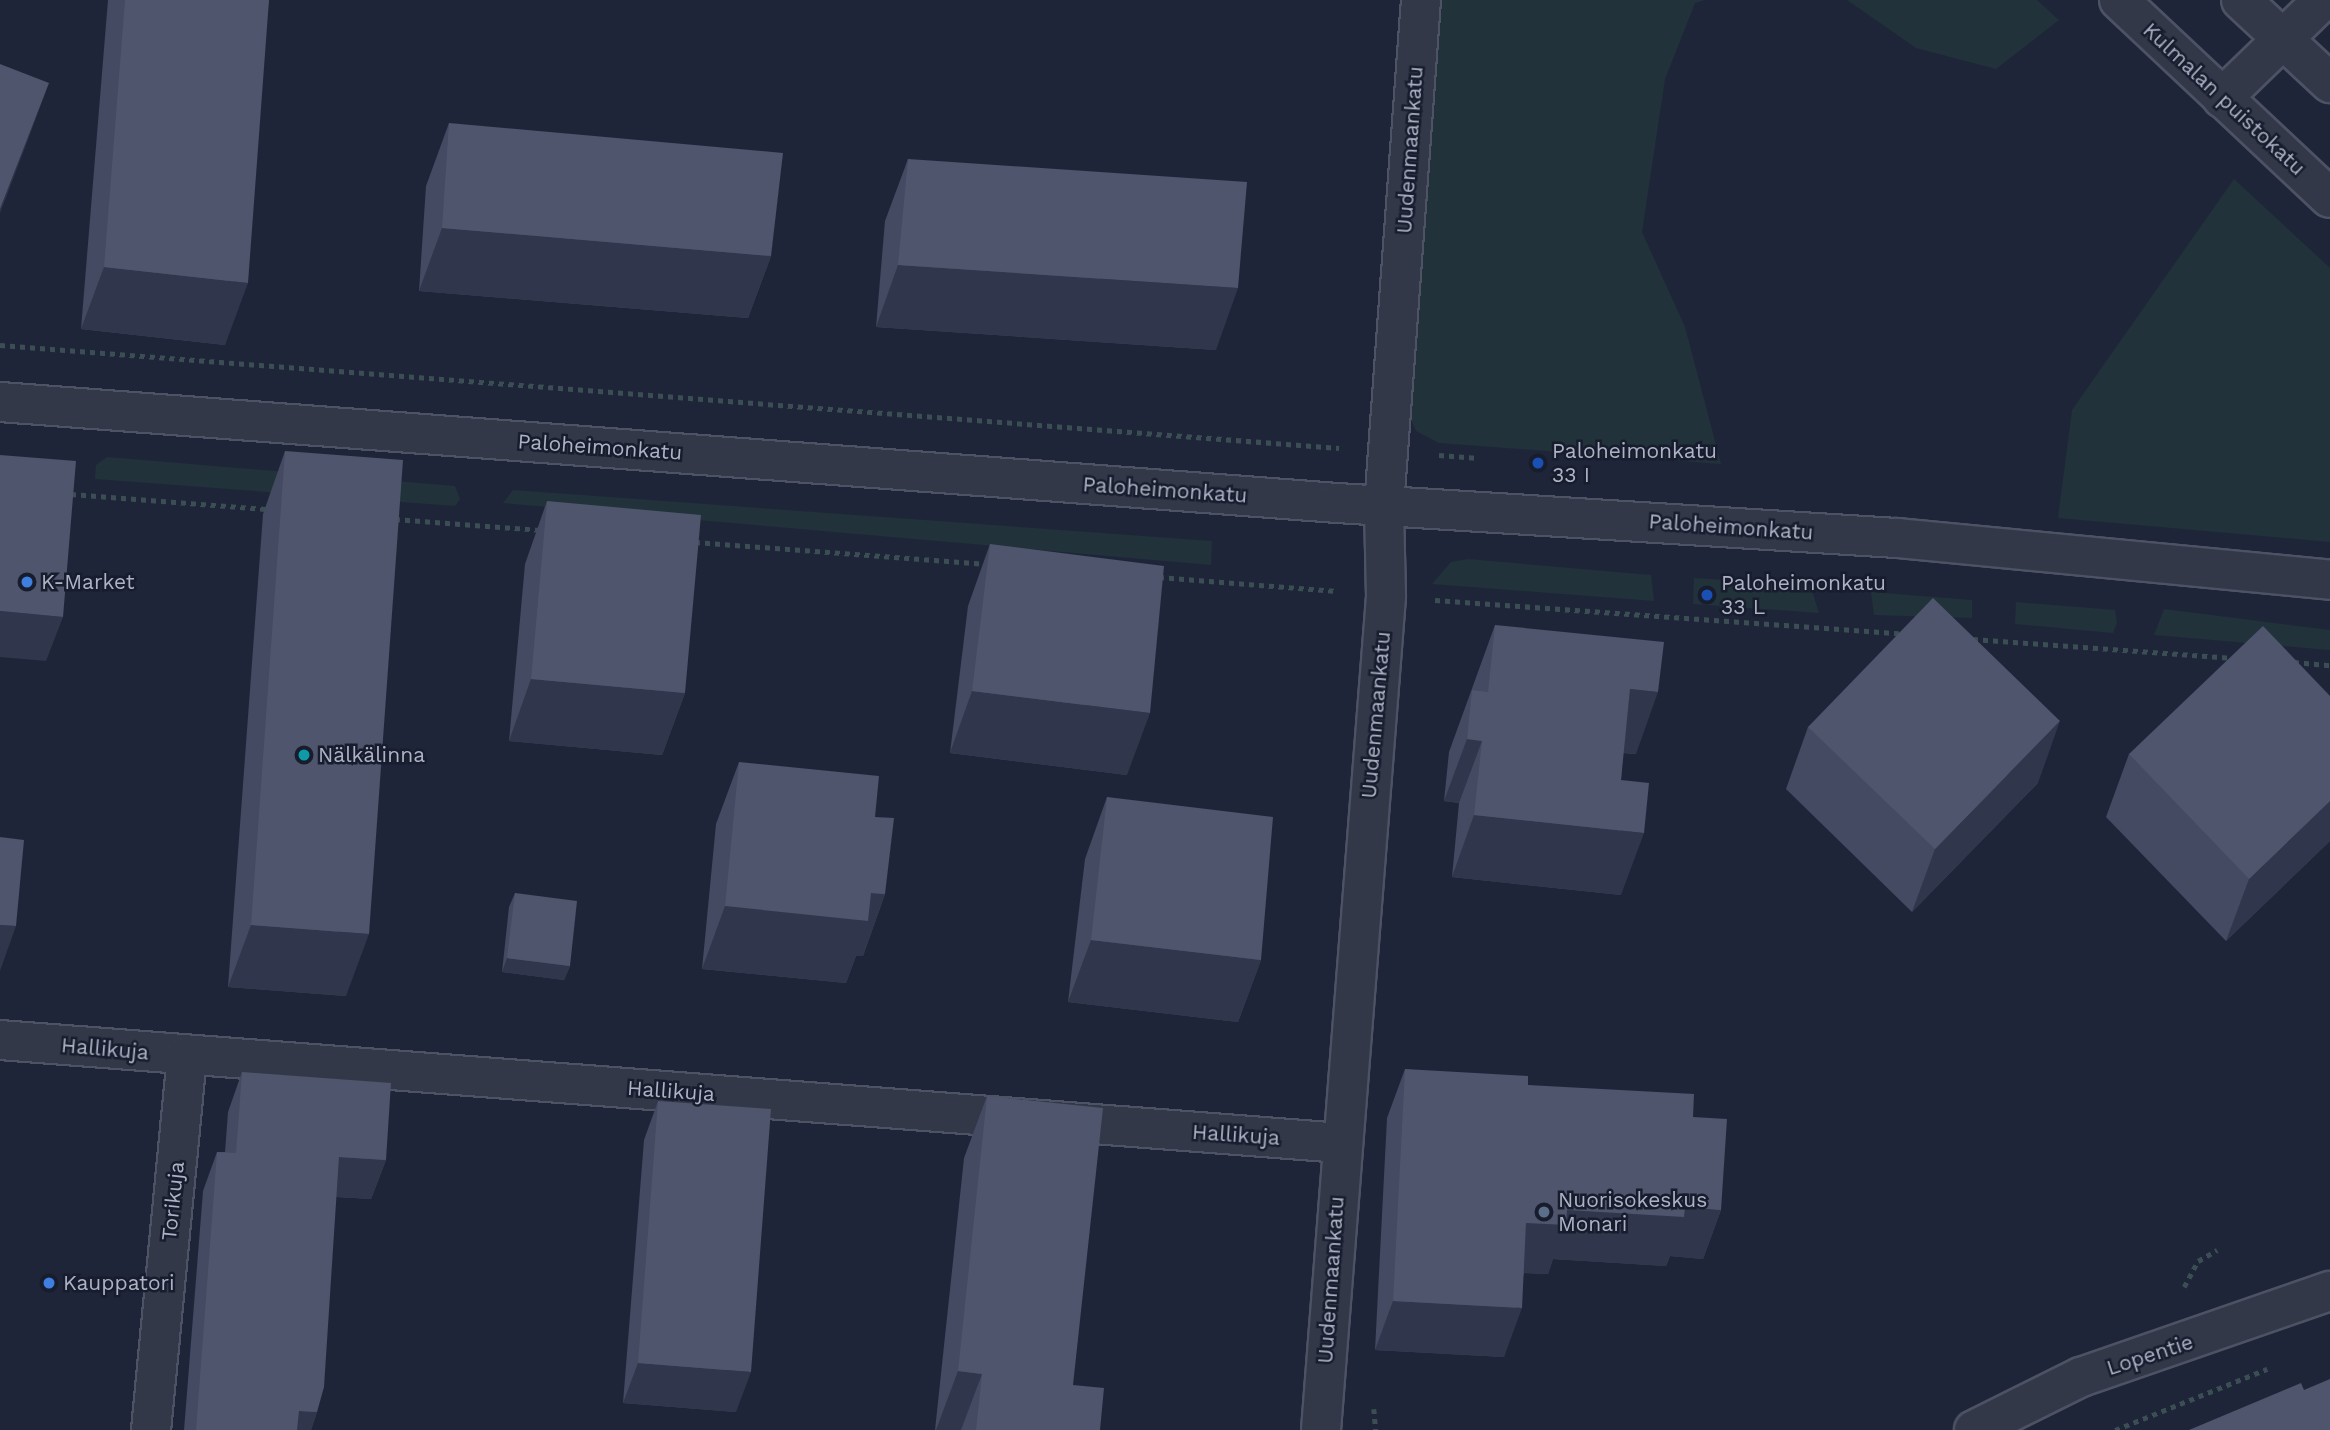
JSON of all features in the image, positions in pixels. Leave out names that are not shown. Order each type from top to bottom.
[{"type":"street","name":"Uudenmaankatu","points":[[1321,1430],[1385,596],[1384,506],[1421,0]]},
{"type":"street","name":"Kulmalan puistokatu","points":[[2119,0],[2330,198]]},
{"type":"street","points":[[2241,0],[2330,83]]},
{"type":"street","points":[[2222,98],[2323,0]]},
{"type":"street","name":"Paloheimonkatu","points":[[0,402],[1384,506],[1897,538],[2330,580]]},
{"type":"street","name":"Hallikuja","points":[[0,1040],[1342,1143]]},
{"type":"street","name":"Torikuja","points":[[151,1430],[187,1056]]},
{"type":"street","name":"Lopentie","points":[[1985,1428],[2081,1377],[2330,1291]]},
{"type":"path","points":[[0,345],[1483,458]]},
{"type":"path","points":[[55,493],[278,510]]},
{"type":"path","points":[[389,518],[555,531]]},
{"type":"path","points":[[680,540],[1000,565]]},
{"type":"path","points":[[1152,577],[1913,635]]},
{"type":"path","points":[[1969,639],[2247,659]]},
{"type":"path","points":[[2288,662],[2330,665]]},
{"type":"path","points":[[2115,1430],[2280,1364]]},
{"type":"shaded area","points":[[1442,0],[1705,0],[1695,3],[1665,79],[1642,232],[1685,327],[1721,464],[1439,443],[1416,431],[1409,415]]},
{"type":"shaded area","points":[[1847,0],[2037,0],[2059,20],[1996,69],[1916,48]]},
{"type":"shaded area","points":[[2234,179],[2330,268],[2330,542],[2058,518],[2072,410]]},
{"type":"shaded area","points":[[107,457],[455,486],[460,499],[455,506],[95,479],[96,465]]},
{"type":"shaded area","points":[[513,490],[1212,541],[1211,565],[503,503]]},
{"type":"shaded area","points":[[1468,559],[1651,575],[1654,601],[1432,584],[1451,562]]},
{"type":"shaded area","points":[[1694,578],[1810,585],[1819,613],[1693,604]]},
{"type":"shaded area","points":[[1871,592],[1972,600],[1972,618],[1874,615]]},
{"type":"shaded area","points":[[2016,602],[2115,610],[2117,623],[2113,633],[2015,624]]},
{"type":"shaded area","points":[[2164,609],[2330,630],[2330,650],[2154,635]]},
{"type":"building","points":[[125,0],[269,0],[248,283],[104,267]]},
{"type":"building","points":[[0,64],[49,83],[0,209]]},
{"type":"building","points":[[449,123],[783,153],[771,256],[442,228]]},
{"type":"building","points":[[908,159],[1247,182],[1238,288],[898,265]]},
{"type":"building","name":"Nälkälinna","points":[[285,451],[403,460],[369,934],[251,925]]},
{"type":"building","points":[[0,455],[76,461],[63,617],[0,611]]},
{"type":"building","points":[[547,501],[701,515],[685,693],[531,679]]},
{"type":"building","points":[[990,544],[1164,566],[1150,713],[972,691]]},
{"type":"building","points":[[1933,598],[2060,721],[1935,849],[1808,727]]},
{"type":"building","points":[[1495,625],[1664,642],[1658,692],[1630,689],[1621,780],[1649,783],[1644,833],[1474,815],[1482,741],[1467,739],[1472,690],[1488,692]]},
{"type":"building","points":[[2263,626],[2330,696],[2330,801],[2249,879],[2129,754]]},
{"type":"building","points":[[739,762],[879,776],[875,817],[894,818],[885,894],[871,893],[868,921],[725,906]]},
{"type":"building","points":[[1107,797],[1273,817],[1261,960],[1091,940]]},
{"type":"building","points":[[0,837],[24,840],[16,926],[0,925]]},
{"type":"building","points":[[515,893],[577,901],[570,966],[507,958]]},
{"type":"building","name":"Nuorisokeskus Monari","points":[[1405,1069],[1528,1076],[1528,1085],[1694,1094],[1693,1117],[1727,1119],[1721,1210],[1685,1207],[1684,1217],[1567,1210],[1566,1225],[1526,1223],[1522,1308],[1393,1301]]},
{"type":"building","points":[[242,1072],[391,1083],[386,1160],[339,1157],[324,1387],[317,1412],[299,1411],[297,1430],[196,1430],[217,1152],[236,1153]]},
{"type":"building","points":[[987,1096],[1103,1108],[1073,1385],[1104,1388],[1100,1430],[976,1430],[982,1374],[958,1371]]},
{"type":"building","points":[[658,1101],[771,1109],[751,1372],[638,1363]]},
{"type":"building","points":[[2330,1379],[2330,1430],[2189,1430],[2301,1383],[2304,1390]]},
{"type":"place","name":"Paloheimonkatu 33 I","points":[[1538,463]]},
{"type":"place","name":"K-Market","points":[[27,582]]},
{"type":"place","name":"Paloheimonkatu 33 L","points":[[1707,595]]},
{"type":"place","name":"Nälkälinna","points":[[304,755]]},
{"type":"place","name":"Nuorisokeskus Monari","points":[[1544,1212]]},
{"type":"place","name":"Kauppatori","points":[[49,1283]]}]
